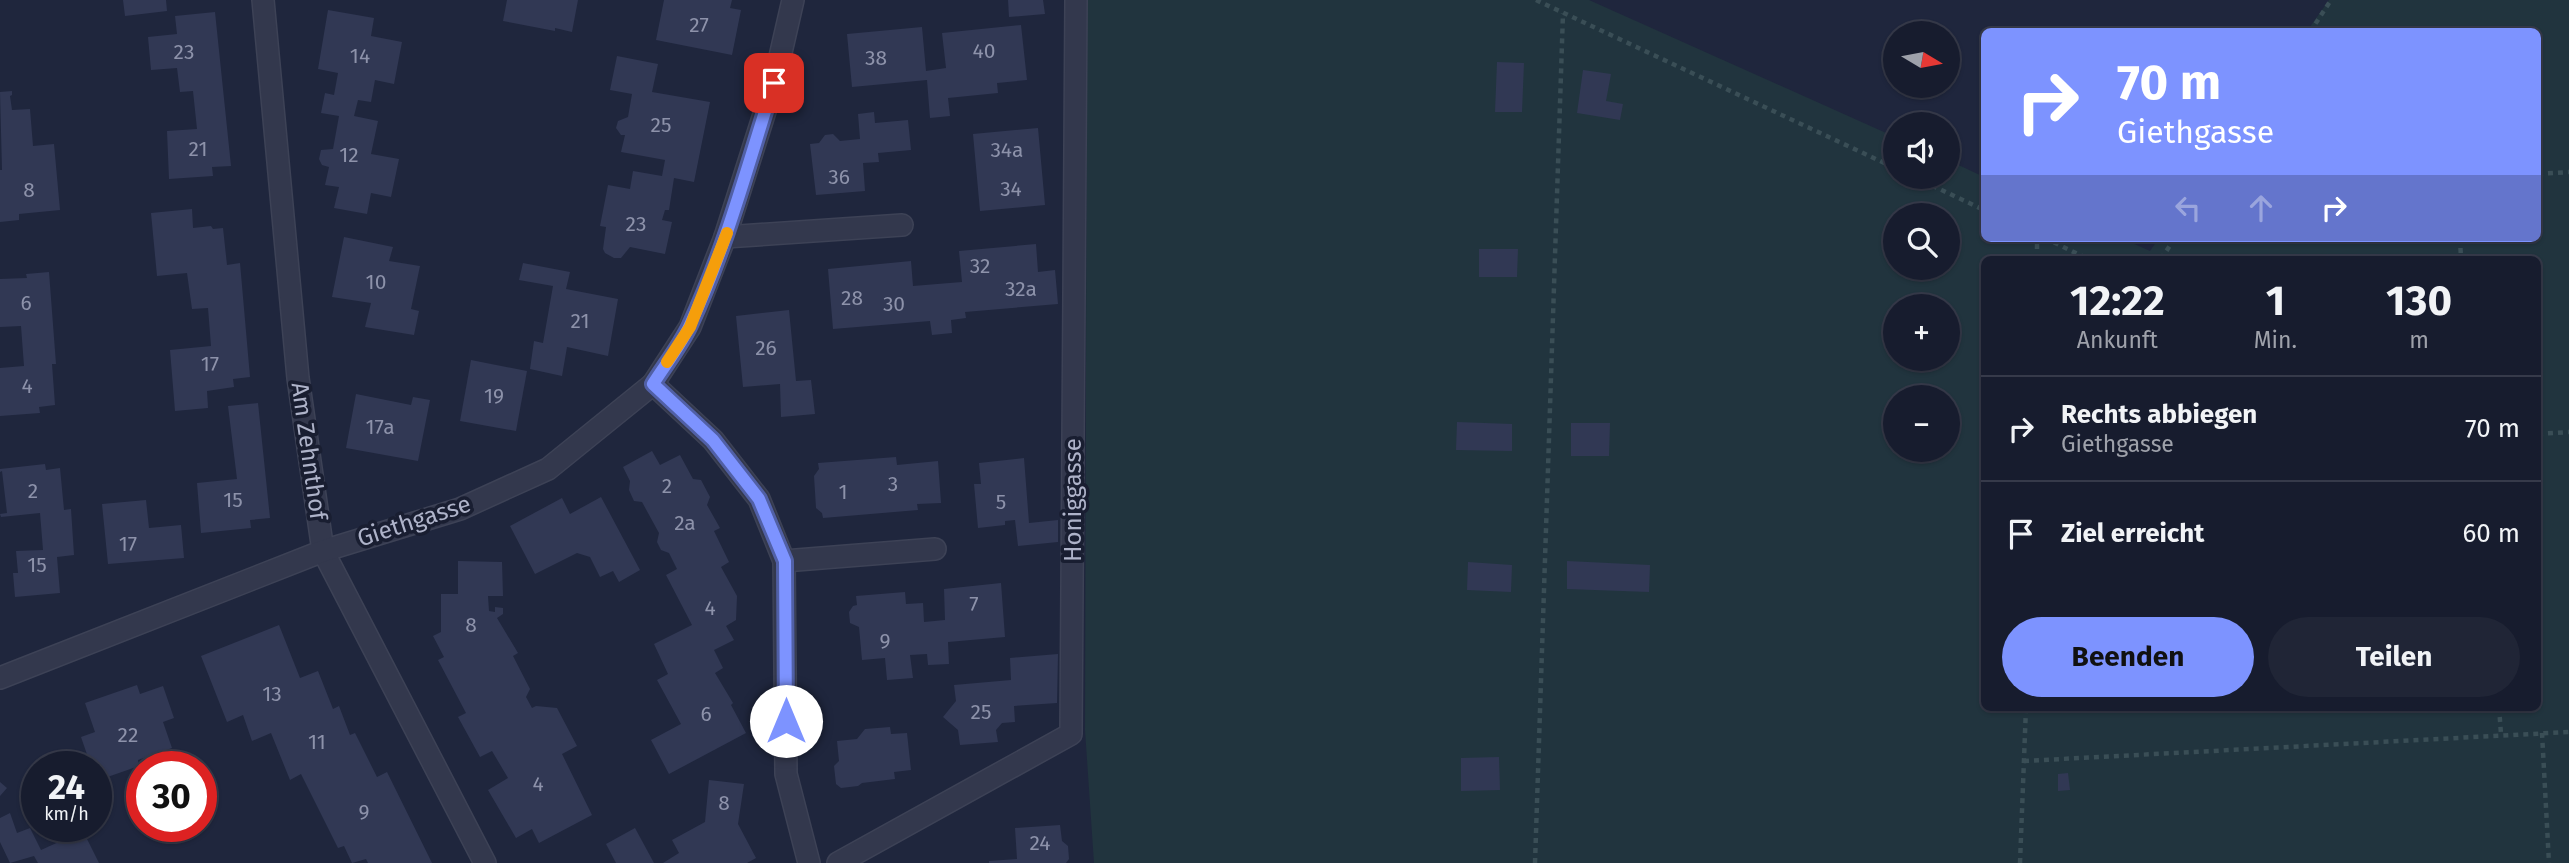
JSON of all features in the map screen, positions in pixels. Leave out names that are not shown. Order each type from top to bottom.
[{"type":"street","name":"Am Zehnthof","points":[[263,0],[298,378],[323,551],[485,863]]},
{"type":"street","name":"Giethgasse","points":[[0,678],[323,551],[460,509],[548,469],[653,384],[690,327],[725,237],[774,83],[793,0],[804,0]]},
{"type":"street","name":"Honiggasse","points":[[838,863],[1071,734],[1076,0]]},
{"type":"street","points":[[725,237],[902,225]]},
{"type":"street","points":[[653,384],[713,440],[759,499],[785,561],[786,774],[809,863]]},
{"type":"street","points":[[785,561],[934,549]]},
{"type":"path","points":[[1536,0],[1883,162]]},
{"type":"path","points":[[2313,28],[2331,0]]},
{"type":"path","points":[[1535,863],[1563,13]]},
{"type":"path","points":[[2541,174],[2569,172]]},
{"type":"path","points":[[1940,189],[1981,208]]},
{"type":"path","points":[[2053,242],[2082,256]]},
{"type":"path","points":[[2541,434],[2569,432]]},
{"type":"path","points":[[2020,863],[2026,711]]},
{"type":"path","points":[[2498,711],[2501,734]]},
{"type":"path","points":[[2024,761],[2569,732]]},
{"type":"path","points":[[2542,733],[2549,863]]},
{"type":"shaded area","points":[[1087,0],[1589,0],[1883,132],[1883,189],[1960,189],[1960,166],[1981,176],[1981,242],[2130,242],[2150,251],[2156,242],[2541,242],[2541,28],[2309,28],[2329,0],[2569,0],[2569,863],[1094,863],[1085,730]]},
{"type":"building","points":[[123,0],[166,0],[167,11],[125,16]]},
{"type":"building","points":[[507,0],[578,0],[572,32],[503,21]]},
{"type":"building","points":[[664,0],[732,0],[730,8],[741,10],[732,55],[656,40]]},
{"type":"building","points":[[1008,0],[1043,0],[1045,14],[1009,17]]},
{"type":"building","points":[[328,10],[374,18],[371,36],[402,42],[394,84],[375,80],[371,102],[358,100],[354,116],[378,121],[371,154],[399,159],[391,197],[371,193],[367,214],[334,208],[339,187],[325,185],[329,167],[322,165],[319,159],[321,150],[333,149],[339,116],[321,113],[325,93],[334,95],[338,73],[318,69]]},
{"type":"building","points":[[215,12],[231,166],[212,167],[213,176],[169,179],[167,131],[197,129],[193,91],[180,92],[177,68],[151,70],[148,37],[177,34],[175,16]]},
{"type":"building","points":[[1021,25],[1027,80],[997,83],[998,93],[948,98],[950,116],[930,118],[927,80],[852,87],[847,34],[922,27],[926,71],[946,68],[942,33]]},
{"type":"building","points":[[617,56],[658,64],[652,92],[710,102],[694,182],[674,178],[669,210],[665,210],[662,220],[672,222],[665,254],[630,247],[621,258],[614,258],[603,249],[606,227],[600,226],[608,185],[630,189],[633,171],[662,176],[665,160],[621,152],[625,135],[621,135],[616,128],[618,121],[628,117],[632,94],[610,90]]},
{"type":"building","points":[[1497,62],[1524,63],[1522,112],[1495,112]]},
{"type":"building","points":[[1583,70],[1611,74],[1606,101],[1623,104],[1620,120],[1577,113]]},
{"type":"building","points":[[12,91],[12,110],[30,109],[33,146],[54,144],[60,210],[19,214],[19,220],[0,222],[0,92]]},
{"type":"building","points":[[874,112],[875,123],[908,120],[911,150],[878,153],[879,162],[863,163],[865,191],[816,195],[810,144],[819,143],[825,135],[833,134],[840,141],[860,139],[858,114]]},
{"type":"building","points":[[1038,128],[1045,205],[980,211],[973,134]]},
{"type":"building","points":[[192,209],[193,228],[223,228],[227,265],[240,263],[250,377],[233,379],[234,387],[207,391],[208,408],[175,411],[170,350],[211,346],[208,308],[192,309],[187,273],[157,276],[151,213]]},
{"type":"building","points":[[344,237],[393,247],[389,261],[420,266],[411,309],[419,311],[414,335],[365,327],[371,303],[332,297]]},
{"type":"building","points":[[1036,244],[1038,272],[1055,270],[1058,304],[965,312],[966,318],[951,320],[952,333],[932,335],[930,321],[833,329],[828,269],[911,261],[913,286],[962,282],[959,251]]},
{"type":"building","points":[[1479,249],[1518,249],[1517,277],[1479,277]]},
{"type":"building","points":[[523,263],[570,272],[566,289],[618,299],[608,356],[567,347],[562,376],[530,369],[534,341],[543,343],[553,286],[519,280]]},
{"type":"building","points":[[49,272],[56,364],[52,364],[55,405],[39,407],[40,413],[0,416],[0,368],[24,366],[21,326],[0,327],[0,279],[27,278],[26,274]]},
{"type":"building","points":[[789,310],[796,381],[811,380],[815,414],[781,417],[780,384],[743,387],[736,316]]},
{"type":"building","points":[[471,360],[527,371],[516,431],[460,421]]},
{"type":"building","points":[[356,394],[411,405],[413,397],[430,400],[418,461],[346,448]]},
{"type":"building","points":[[258,403],[270,518],[250,520],[251,528],[201,533],[197,483],[237,479],[228,406]]},
{"type":"building","points":[[1457,422],[1512,424],[1512,451],[1456,450]]},
{"type":"building","points":[[1571,423],[1610,423],[1609,456],[1571,456]]},
{"type":"building","points":[[652,451],[660,465],[680,455],[693,479],[701,480],[710,497],[707,505],[720,528],[714,531],[729,562],[721,567],[737,596],[736,620],[726,626],[734,640],[714,650],[723,668],[715,673],[733,703],[731,705],[746,733],[669,774],[651,740],[681,724],[657,680],[668,674],[654,644],[692,625],[666,575],[677,569],[669,553],[661,550],[657,542],[659,533],[642,502],[634,501],[629,490],[630,481],[623,467]]},
{"type":"building","points":[[896,457],[897,465],[938,461],[941,503],[917,504],[918,510],[823,518],[816,508],[814,476],[819,469],[818,463]]},
{"type":"building","points":[[1024,458],[1029,523],[1058,520],[1058,542],[1018,546],[1015,520],[1005,521],[1005,525],[978,528],[974,484],[981,484],[979,463]]},
{"type":"building","points":[[45,464],[46,470],[60,468],[64,510],[71,509],[74,555],[57,557],[60,593],[15,597],[13,573],[18,573],[16,551],[43,550],[40,513],[1,517],[0,514],[7,513],[0,469]]},
{"type":"building","points":[[601,497],[640,570],[619,582],[613,571],[600,577],[590,557],[577,553],[535,574],[510,526],[562,498],[570,514]]},
{"type":"building","points":[[146,500],[149,528],[181,525],[184,558],[108,564],[102,504]]},
{"type":"building","points":[[458,561],[502,562],[503,596],[488,596],[489,611],[495,612],[495,607],[503,608],[503,614],[497,618],[518,653],[513,656],[530,689],[526,697],[532,708],[557,708],[577,746],[562,754],[592,815],[539,843],[532,829],[516,838],[488,790],[508,778],[492,751],[480,757],[458,717],[466,713],[438,660],[444,657],[433,636],[441,632],[441,594],[458,594]]},
{"type":"building","points":[[1567,561],[1650,565],[1649,592],[1567,589]]},
{"type":"building","points":[[1468,562],[1512,565],[1511,592],[1467,590]]},
{"type":"building","points":[[1001,583],[1005,637],[948,642],[949,664],[928,665],[927,654],[910,655],[913,678],[887,680],[885,658],[862,660],[859,627],[850,623],[849,612],[857,605],[856,596],[905,592],[906,604],[923,603],[924,622],[945,620],[944,589]]},
{"type":"building","points":[[279,625],[300,678],[318,671],[333,709],[339,706],[350,735],[355,733],[377,777],[387,772],[432,863],[368,863],[366,859],[352,863],[344,846],[338,848],[301,774],[290,780],[271,733],[252,741],[243,715],[227,722],[201,656]]},
{"type":"building","points":[[1058,654],[1057,703],[1014,706],[1015,722],[1002,723],[996,730],[998,742],[960,745],[958,730],[943,717],[956,701],[954,685],[1011,680],[1010,658]]},
{"type":"building","points":[[137,685],[140,694],[163,686],[174,718],[163,722],[172,748],[164,751],[126,751],[126,771],[112,775],[112,751],[86,751],[81,737],[95,732],[85,703]]},
{"type":"building","points":[[890,727],[891,734],[907,733],[911,770],[894,772],[895,779],[862,783],[858,786],[841,788],[836,784],[834,766],[839,761],[837,741],[857,739],[865,729]]},
{"type":"building","points":[[1499,757],[1500,790],[1461,791],[1461,758]]},
{"type":"building","points":[[2068,773],[2070,790],[2058,791],[2058,774]]},
{"type":"building","points":[[709,780],[744,784],[738,824],[756,858],[747,863],[663,863],[679,853],[672,840],[705,822]]},
{"type":"building","points":[[0,782],[7,788],[0,796]]},
{"type":"building","points":[[10,813],[17,833],[21,831],[21,842],[37,842],[41,850],[59,842],[88,842],[99,863],[38,863],[34,856],[10,863],[0,842],[0,818]]},
{"type":"building","points":[[1060,825],[1062,841],[1068,846],[1069,859],[1066,863],[989,863],[1017,859],[1015,828]]},
{"type":"building","points":[[635,828],[654,863],[616,863],[606,844]]},
{"type":"slow traffic","points":[[667,362],[690,327],[727,233]]},
{"type":"route","points":[[774,83],[725,237],[690,327],[653,384],[713,440],[759,499],[785,561],[786,721]]}]
